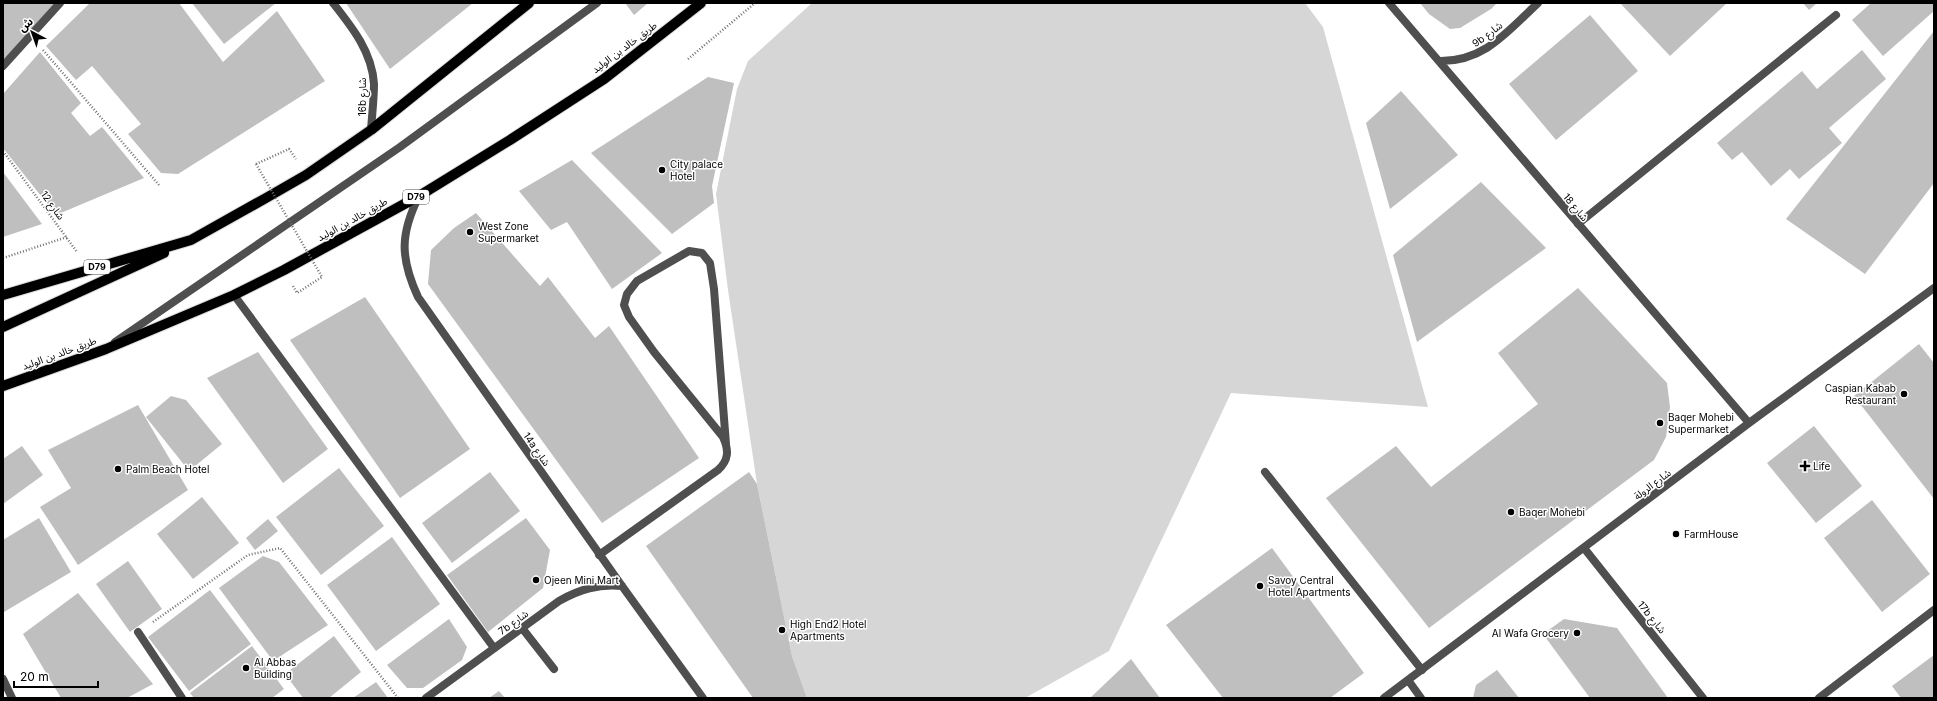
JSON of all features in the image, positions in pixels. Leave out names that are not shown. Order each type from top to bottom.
[{"type":"main road","name":"D79","points":[[3,295],[191,240],[306,175],[371,130],[529,3]]},
{"type":"main road","name":"طريق خالد بن الوليد","points":[[3,386],[106,348],[234,295],[284,270],[419,196],[510,140],[604,79],[701,3]]},
{"type":"main road","points":[[3,327],[191,240]]},
{"type":"street","points":[[3,66],[60,3]]},
{"type":"street","name":"16b شارع","points":[[333,3],[353,29],[363,46],[370,64],[374,83],[371,130]]},
{"type":"street","points":[[106,348],[400,147],[597,3]]},
{"type":"street","name":"شارع 18","points":[[1389,3],[1749,423]]},
{"type":"street","name":"9b شارع","points":[[1439,61],[1465,59],[1478,54],[1501,37],[1538,3]]},
{"type":"street","points":[[1578,224],[1836,15]]},
{"type":"street","name":"14a شارع","points":[[419,196],[408,222],[405,236],[404,257],[409,278],[418,297],[599,555],[703,698]]},
{"type":"street","points":[[599,555],[718,470],[727,458],[728,451],[726,444],[714,289],[710,263],[702,253],[689,252],[637,281],[627,294],[624,304],[629,317],[654,352],[726,444]]},
{"type":"street","name":"شارع الرولة","points":[[1384,698],[1749,423],[1934,288]]},
{"type":"street","points":[[234,295],[494,648]]},
{"type":"street","points":[[1265,472],[1422,670]]},
{"type":"street","name":"17b شارع","points":[[1584,548],[1703,698]]},
{"type":"street","name":"7b شارع","points":[[426,698],[559,600],[573,592],[588,587],[605,585],[622,586]]},
{"type":"street","points":[[1819,698],[1934,610]]},
{"type":"street","points":[[522,628],[554,669]]},
{"type":"street","points":[[138,632],[182,698]]},
{"type":"street","points":[[3,679],[12,698]]},
{"type":"street","points":[[1408,680],[1421,698]]},
{"type":"path","points":[[688,59],[754,3]]},
{"type":"path","points":[[41,48],[158,184]]},
{"type":"path","points":[[289,149],[256,164],[322,277],[297,293]]},
{"type":"path","name":"شارع 12","points":[[3,151],[89,270]]},
{"type":"path","points":[[3,258],[66,237]]},
{"type":"path","points":[[138,632],[248,555],[280,548],[398,698]]},
{"type":"shaded area","points":[[812,3],[1305,3],[1323,27],[1428,407],[1231,393],[1109,651],[1025,698],[807,698],[792,656],[757,484],[728,290],[716,194],[737,89],[748,61]]},
{"type":"building","points":[[3,3],[56,3],[3,59]]},
{"type":"building","points":[[90,3],[179,3],[223,62],[277,11],[325,81],[178,174],[161,173],[128,134],[141,124],[92,66],[76,80],[46,46]]},
{"type":"building","points":[[192,3],[276,3],[224,44]]},
{"type":"building","points":[[346,3],[473,3],[390,69]]},
{"type":"building","points":[[625,3],[648,3],[634,15]]},
{"type":"building","points":[[1420,3],[1497,3],[1491,9],[1460,28],[1450,29],[1429,14]]},
{"type":"building","points":[[1620,3],[1727,3],[1670,56]]},
{"type":"building","points":[[1803,3],[1817,3],[1809,10]]},
{"type":"building","points":[[1871,3],[1934,3],[1934,11],[1883,56],[1852,20]]},
{"type":"building","points":[[1590,15],[1638,71],[1556,140],[1509,84]]},
{"type":"building","points":[[1934,31],[1934,183],[1865,274],[1786,219]]},
{"type":"building","points":[[1862,50],[1886,79],[1829,128],[1842,143],[1799,179],[1790,169],[1771,186],[1742,152],[1732,160],[1717,143],[1802,71],[1817,89]]},
{"type":"building","points":[[40,52],[81,103],[71,113],[90,136],[102,127],[144,178],[56,215],[3,148],[3,94]]},
{"type":"building","name":"City palace Hotel","points":[[708,77],[734,83],[712,186],[714,203],[672,234],[591,153]]},
{"type":"building","points":[[1401,91],[1458,155],[1390,209],[1366,123]]},
{"type":"building","points":[[572,160],[662,253],[612,289],[567,222],[551,230],[519,191]]},
{"type":"building","points":[[3,172],[42,224],[3,237]]},
{"type":"building","points":[[1481,182],[1546,248],[1417,342],[1393,255]]},
{"type":"building","points":[[476,213],[540,286],[548,277],[595,338],[609,326],[699,458],[602,523],[428,284],[431,250],[454,228]]},
{"type":"building","points":[[1578,288],[1667,383],[1670,407],[1666,437],[1654,460],[1429,628],[1326,498],[1396,446],[1431,487],[1538,404],[1498,353]]},
{"type":"building","points":[[365,297],[470,449],[400,498],[290,340]]},
{"type":"building","points":[[1919,344],[1934,363],[1934,499],[1854,396]]},
{"type":"building","points":[[258,352],[328,449],[283,483],[207,378]]},
{"type":"building","points":[[171,396],[186,400],[222,444],[189,471],[146,417]]},
{"type":"building","name":"Palm Beach Hotel","points":[[138,405],[188,490],[78,565],[40,507],[71,488],[48,450]]},
{"type":"building","points":[[1814,426],[1862,486],[1816,523],[1767,463]]},
{"type":"building","points":[[22,446],[43,475],[3,504],[3,459]]},
{"type":"building","points":[[339,468],[384,526],[321,575],[276,517]]},
{"type":"building","points":[[490,472],[520,511],[452,563],[422,523]]},
{"type":"building","points":[[749,472],[757,484],[792,656],[807,698],[753,698],[646,546]]},
{"type":"building","points":[[202,497],[239,543],[193,579],[157,534]]},
{"type":"building","points":[[1872,500],[1930,574],[1882,612],[1824,538]]},
{"type":"building","points":[[39,518],[71,572],[4,612],[3,540]]},
{"type":"building","points":[[526,518],[550,550],[543,588],[488,632],[447,575]]},
{"type":"building","points":[[268,519],[278,531],[255,550],[246,538]]},
{"type":"building","points":[[392,537],[440,604],[376,651],[327,585]]},
{"type":"building","name":"Savoy Central Hotel Apartments","points":[[1272,548],[1364,673],[1330,698],[1223,698],[1166,625]]},
{"type":"building","points":[[263,556],[279,562],[328,625],[273,661],[219,588]]},
{"type":"building","points":[[128,561],[162,609],[130,632],[96,584]]},
{"type":"building","points":[[210,590],[251,644],[189,691],[148,637]]},
{"type":"building","points":[[78,593],[153,684],[127,698],[61,698],[23,634]]},
{"type":"building","points":[[449,619],[467,647],[462,660],[423,688],[407,688],[387,665]]},
{"type":"building","points":[[1564,619],[1617,628],[1668,698],[1590,698],[1543,634]]},
{"type":"building","points":[[334,636],[361,672],[329,698],[303,698],[285,674]]},
{"type":"building","name":"Al Abbas Building","points":[[252,646],[284,689],[272,698],[194,698],[190,693]]},
{"type":"building","points":[[1934,655],[1934,698],[1901,698],[1892,686]]},
{"type":"building","points":[[1131,659],[1160,698],[1090,698]]},
{"type":"building","points":[[1497,670],[1519,698],[1473,698],[1476,685]]},
{"type":"building","points":[[376,682],[388,698],[353,698]]},
{"type":"building","points":[[499,691],[505,698],[489,698]]},
{"type":"place","name":"City palace Hotel","points":[[662,170]]},
{"type":"place","name":"West Zone Supermarket","points":[[470,232]]},
{"type":"place","name":"Caspian Kabab Restaurant","points":[[1904,394]]},
{"type":"place","name":"Baqer Mohebi Supermarket","points":[[1660,423]]},
{"type":"place","name":"Life","points":[[1805,466]]},
{"type":"place","name":"Palm Beach Hotel","points":[[118,469]]},
{"type":"place","name":"Baqer Mohebi","points":[[1511,512]]},
{"type":"place","name":"FarmHouse","points":[[1676,534]]},
{"type":"place","name":"Ojeen Mini Mart","points":[[536,580]]},
{"type":"place","name":"Savoy Central Hotel Apartments","points":[[1260,586]]},
{"type":"place","name":"High End2 Hotel Apartments","points":[[782,630]]},
{"type":"place","name":"Al Wafa Grocery","points":[[1577,633]]},
{"type":"place","name":"Al Abbas Building","points":[[246,668]]}]
